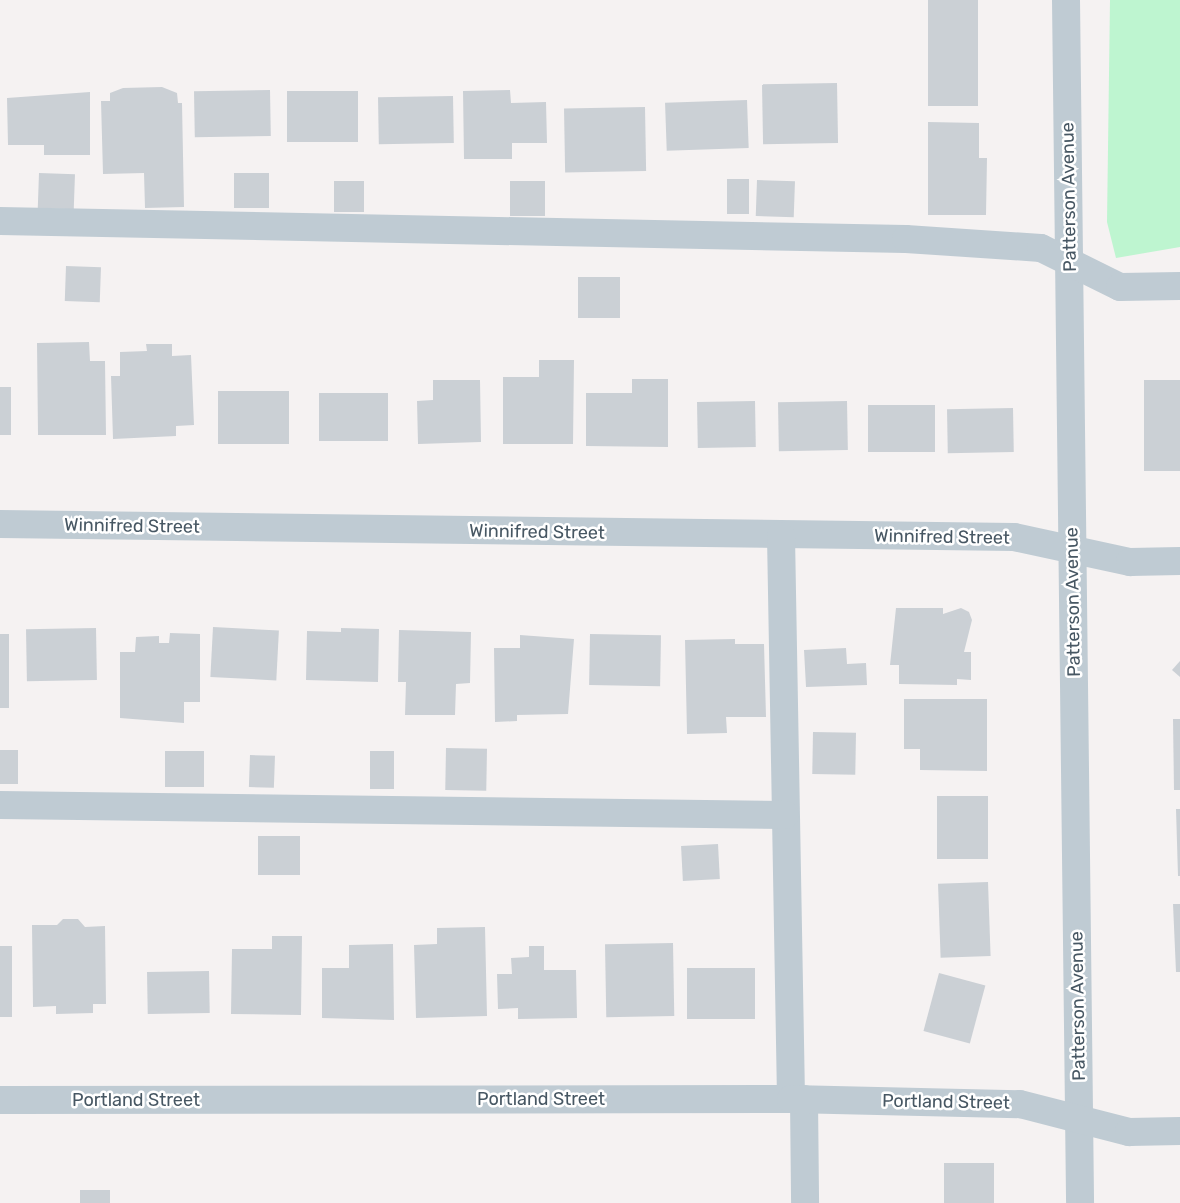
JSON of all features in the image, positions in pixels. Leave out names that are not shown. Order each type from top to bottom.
[{"type":"street","name":"Patterson Avenue","points":[[1066,0],[1080,1203]]},
{"type":"street","points":[[0,221],[906,240],[1041,248],[1070,264],[1120,287],[1180,286]]},
{"type":"street","name":"Winnifred Street","points":[[0,524],[782,536],[1014,537],[1130,562],[1180,561]]},
{"type":"street","points":[[782,536],[785,814],[798,1099],[805,1203]]},
{"type":"street","points":[[0,805],[785,814]]},
{"type":"street","name":"Portland Street","points":[[0,1100],[798,1099],[1020,1104],[1129,1132],[1180,1131]]},
{"type":"green space","points":[[1110,0],[1180,0],[1180,247],[1116,258],[1107,222]]},
{"type":"building","points":[[928,0],[978,0],[978,106],[928,106]]},
{"type":"building","points":[[837,83],[838,143],[763,144],[762,84]]},
{"type":"building","points":[[162,87],[177,93],[178,103],[182,103],[184,207],[145,208],[144,173],[103,174],[101,101],[110,101],[110,93],[123,88]]},
{"type":"building","points":[[270,90],[271,136],[195,137],[194,91]]},
{"type":"building","points":[[510,90],[511,103],[546,102],[547,143],[512,143],[512,159],[464,159],[463,91]]},
{"type":"building","points":[[287,91],[358,91],[358,142],[287,142]]},
{"type":"building","points":[[90,92],[90,155],[44,155],[44,145],[8,145],[7,98]]},
{"type":"building","points":[[453,96],[454,143],[379,144],[378,97]]},
{"type":"building","points":[[747,100],[749,148],[667,151],[665,103]]},
{"type":"building","points":[[645,107],[646,171],[565,172],[564,108]]},
{"type":"building","points":[[928,122],[979,123],[979,158],[987,158],[986,215],[928,215]]},
{"type":"building","points":[[39,173],[75,174],[74,209],[38,208]]},
{"type":"building","points":[[234,173],[269,173],[269,208],[234,208]]},
{"type":"building","points":[[727,179],[749,179],[749,214],[727,214]]},
{"type":"building","points":[[757,180],[795,181],[794,217],[756,216]]},
{"type":"building","points":[[334,181],[364,181],[364,212],[334,212]]},
{"type":"building","points":[[510,181],[545,181],[545,216],[510,216]]},
{"type":"building","points":[[66,266],[101,267],[100,302],[65,301]]},
{"type":"building","points":[[578,277],[620,277],[620,318],[578,318]]},
{"type":"building","points":[[89,342],[90,361],[105,361],[106,435],[38,435],[37,343]]},
{"type":"building","points":[[146,344],[172,344],[172,356],[191,355],[194,425],[176,426],[176,436],[113,439],[111,376],[120,376],[120,352],[147,351]]},
{"type":"building","points":[[539,360],[574,360],[573,444],[503,444],[503,377],[539,377]]},
{"type":"building","points":[[632,379],[668,379],[668,447],[586,446],[586,393],[632,393]]},
{"type":"building","points":[[433,380],[480,380],[481,442],[418,444],[417,401],[433,400]]},
{"type":"building","points":[[1144,380],[1180,380],[1180,471],[1144,471]]},
{"type":"building","points":[[0,387],[11,387],[11,435],[0,435]]},
{"type":"building","points":[[218,391],[289,391],[289,444],[218,444]]},
{"type":"building","points":[[319,393],[388,393],[388,441],[319,441]]},
{"type":"building","points":[[755,401],[756,447],[698,448],[697,402]]},
{"type":"building","points":[[847,401],[848,450],[779,451],[778,402]]},
{"type":"building","points":[[868,405],[935,405],[935,452],[868,452]]},
{"type":"building","points":[[1013,408],[1014,452],[948,453],[947,409]]},
{"type":"building","points":[[896,608],[943,608],[943,614],[961,608],[969,612],[972,620],[964,652],[971,652],[971,680],[957,679],[957,685],[899,684],[899,665],[890,665]]},
{"type":"building","points":[[213,627],[279,630],[276,680],[210,677]]},
{"type":"building","points":[[96,628],[97,680],[27,681],[26,629]]},
{"type":"building","points":[[341,628],[379,629],[378,682],[306,680],[307,631],[341,632]]},
{"type":"building","points":[[399,630],[471,632],[470,683],[456,684],[455,715],[405,715],[406,682],[398,682]]},
{"type":"building","points":[[170,633],[200,634],[200,702],[184,702],[184,723],[120,718],[120,652],[135,652],[136,637],[159,636],[159,643],[169,643]]},
{"type":"building","points":[[0,634],[9,634],[9,708],[0,708]]},
{"type":"building","points":[[590,634],[661,635],[660,686],[589,685]]},
{"type":"building","points":[[520,635],[574,639],[568,714],[517,715],[517,721],[495,722],[494,648],[520,648]]},
{"type":"building","points":[[735,639],[735,644],[764,644],[766,717],[726,717],[727,733],[687,734],[685,640]]},
{"type":"building","points":[[846,648],[847,664],[866,663],[867,685],[806,687],[804,650]]},
{"type":"building","points":[[1180,661],[1180,677],[1172,670]]},
{"type":"building","points":[[904,699],[987,699],[987,771],[920,770],[920,749],[904,749]]},
{"type":"building","points":[[1173,719],[1180,719],[1180,790],[1174,790]]},
{"type":"building","points":[[813,732],[856,733],[855,775],[812,774]]},
{"type":"building","points":[[446,748],[487,749],[486,791],[445,790]]},
{"type":"building","points":[[0,750],[18,750],[18,784],[0,784]]},
{"type":"building","points":[[165,751],[204,751],[204,787],[165,787]]},
{"type":"building","points":[[370,751],[394,751],[394,789],[370,789]]},
{"type":"building","points":[[250,755],[275,756],[274,788],[249,787]]},
{"type":"building","points":[[937,796],[988,796],[988,859],[937,859]]},
{"type":"building","points":[[1176,809],[1180,809],[1180,876],[1178,876]]},
{"type":"building","points":[[258,836],[300,836],[300,875],[258,875]]},
{"type":"building","points":[[718,844],[720,879],[683,881],[681,846]]},
{"type":"building","points":[[988,882],[991,956],[941,958],[938,884]]},
{"type":"building","points":[[1173,904],[1180,904],[1180,972],[1176,972]]},
{"type":"building","points":[[63,919],[78,919],[85,927],[105,926],[106,1004],[93,1004],[93,1013],[56,1014],[56,1006],[33,1007],[32,925],[57,925]]},
{"type":"building","points":[[485,927],[487,1016],[416,1018],[414,945],[437,944],[437,928]]},
{"type":"building","points":[[272,936],[302,936],[301,1015],[231,1014],[232,949],[272,949]]},
{"type":"building","points":[[673,943],[674,1016],[606,1017],[605,944]]},
{"type":"building","points":[[393,944],[394,1020],[322,1018],[322,968],[349,968],[349,945]]},
{"type":"building","points":[[0,946],[12,946],[12,1017],[0,1017]]},
{"type":"building","points":[[529,946],[544,946],[544,970],[576,970],[577,1018],[518,1019],[518,1008],[498,1009],[497,974],[512,974],[511,958],[529,957]]},
{"type":"building","points":[[687,968],[755,968],[755,1019],[687,1019]]},
{"type":"building","points":[[209,971],[210,1013],[148,1014],[147,972]]},
{"type":"building","points":[[939,973],[985,985],[970,1043],[923,1031]]},
{"type":"building","points":[[944,1163],[994,1163],[994,1203],[944,1203]]},
{"type":"building","points":[[80,1190],[110,1190],[110,1203],[80,1203]]}]
